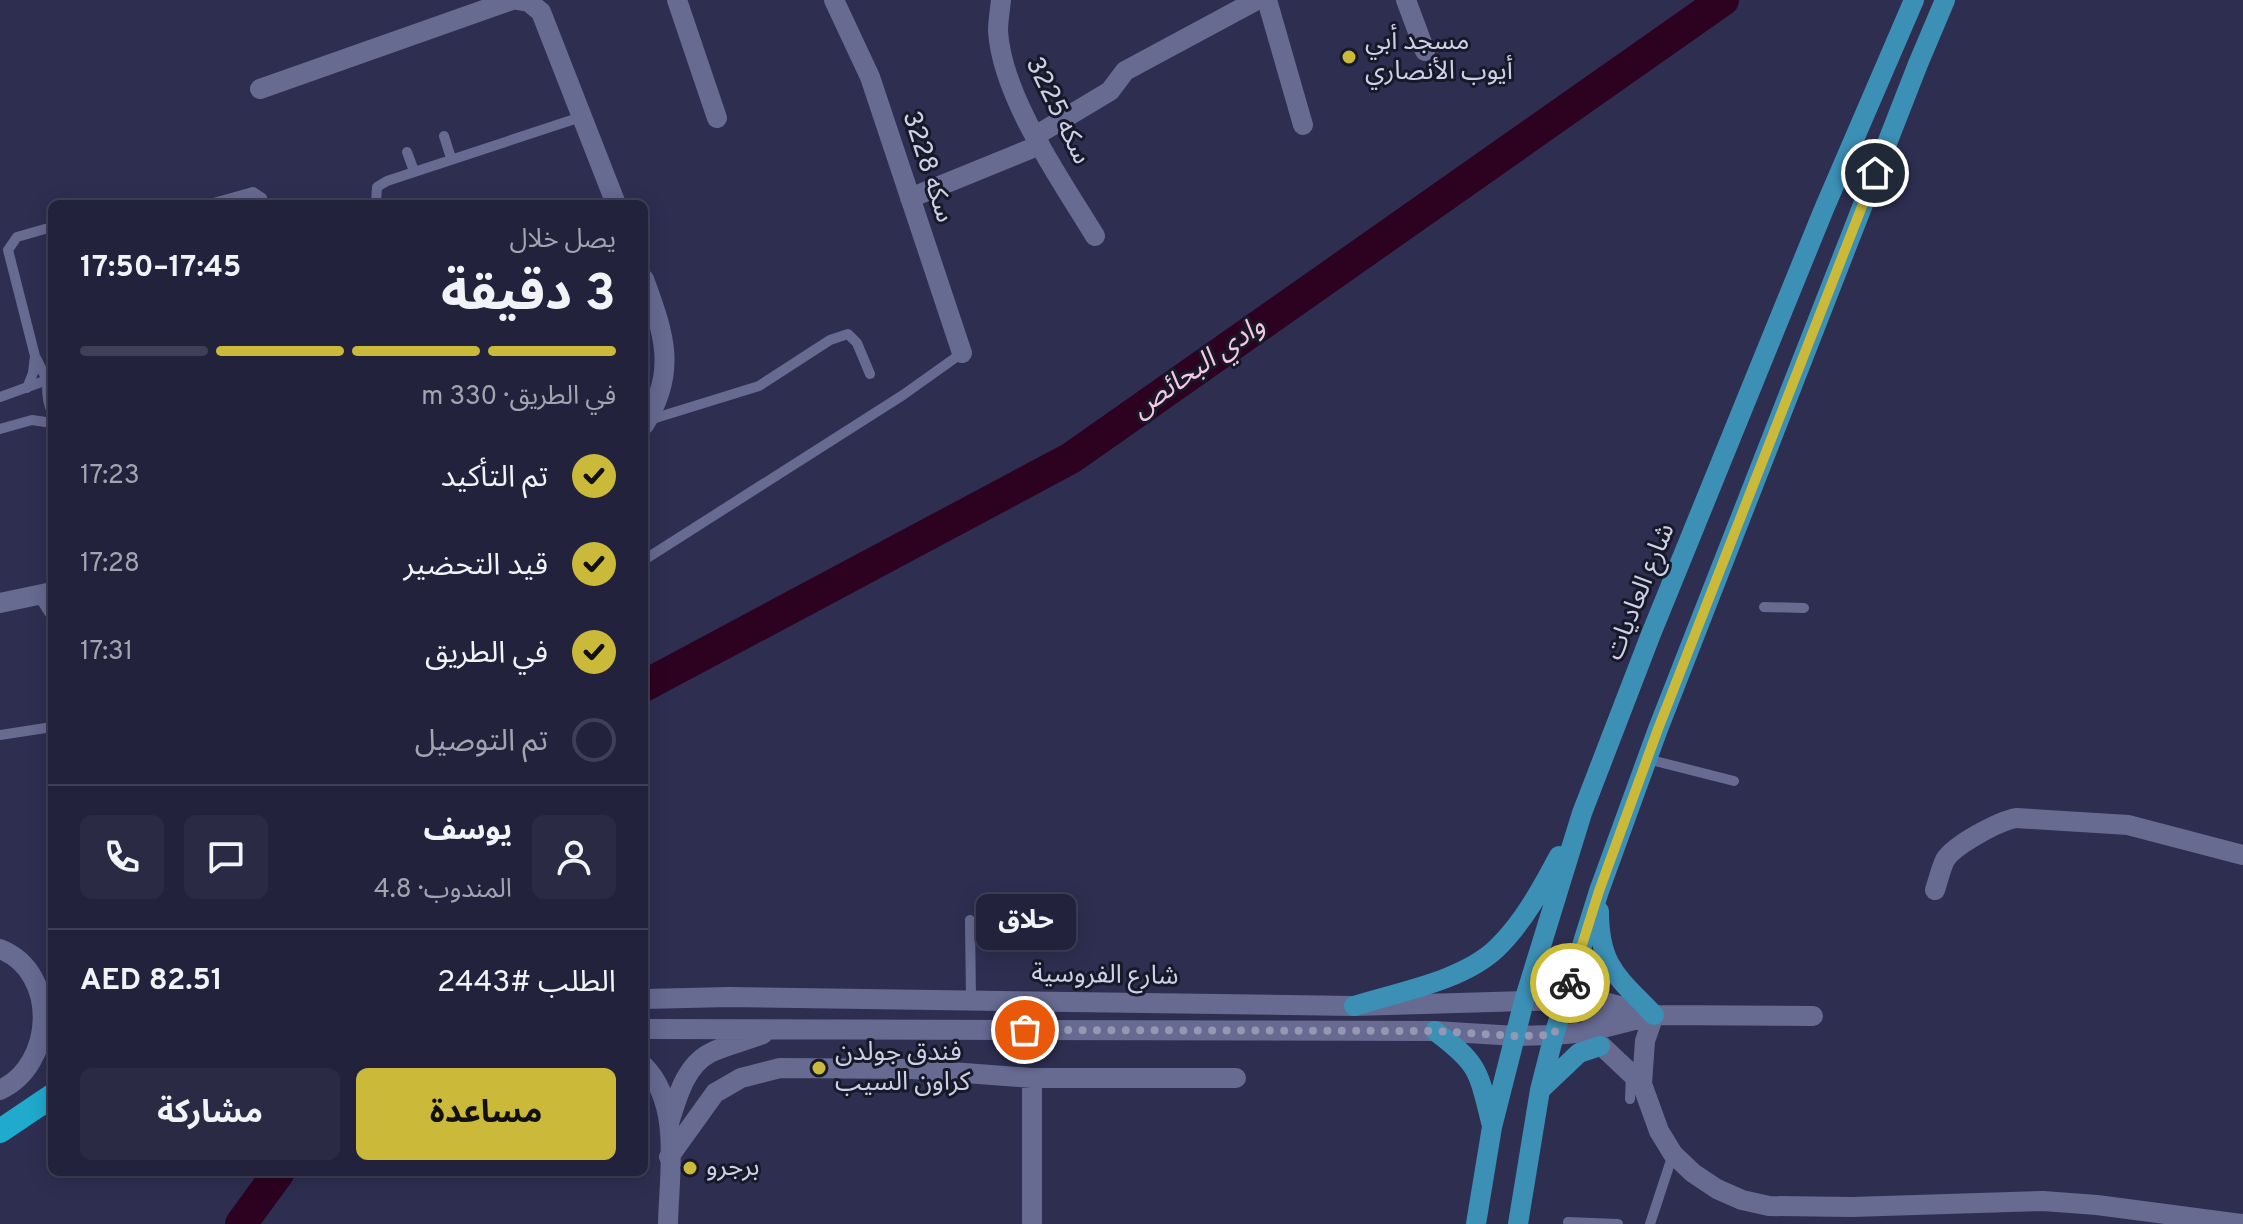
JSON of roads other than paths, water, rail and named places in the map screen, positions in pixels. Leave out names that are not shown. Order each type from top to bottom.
[{"type":"highway","points":[[0,1131],[48,1099]]},
{"type":"main road","name":"شارع العاديات","points":[[1476,1224],[1492,1127],[1524,1001],[1582,813],[1651,634],[1818,223],[1914,0]]},
{"type":"main road","points":[[1518,1224],[1540,1090],[1599,891],[1647,759],[1945,0]]},
{"type":"main road","points":[[1354,1006],[1447,977],[1474,965],[1496,949],[1521,921],[1582,813]]},
{"type":"main road","points":[[1599,891],[1599,939],[1604,957],[1611,970],[1654,1015]]},
{"type":"main road","points":[[1435,1031],[1465,1053],[1479,1074],[1492,1127]]},
{"type":"main road","points":[[1540,1090],[1593,1039]]},
{"type":"street","points":[[260,89],[514,0],[529,2],[541,12],[584,116],[609,200]]},
{"type":"street","points":[[677,0],[717,118]]},
{"type":"street","name":"سكه 3228","points":[[834,0],[870,77],[962,353]]},
{"type":"street","name":"سكه 3225","points":[[1001,0],[998,30],[1002,57],[1011,84],[1037,140],[1095,236]]},
{"type":"street","points":[[910,198],[1037,140],[1110,91],[1125,71],[1257,0]]},
{"type":"street","points":[[1267,0],[1303,125]]},
{"type":"street","points":[[1406,0],[1425,51]]},
{"type":"street","points":[[648,291],[665,341],[665,369],[659,396],[648,417]]},
{"type":"street","points":[[0,603],[45,594]]},
{"type":"street","points":[[1935,890],[1947,857],[1973,837],[2016,818],[2128,825],[2243,855]]},
{"type":"street","points":[[2,945],[26,969],[48,982]]},
{"type":"street","points":[[26,969],[39,992],[44,1017],[40,1043],[29,1067]]},
{"type":"street","name":"شارع الفروسية","points":[[648,999],[729,997],[1354,1006],[1565,1000],[1604,1002],[1654,1015]]},
{"type":"street","points":[[1617,1006],[1597,1019],[1593,1039],[1634,1085],[1673,1154],[1693,1173],[1717,1189],[1742,1200],[1769,1206],[1852,1207],[2043,1201],[2241,1224]]},
{"type":"street","points":[[1634,1085],[1654,1015],[1813,1016]]},
{"type":"street","name":"شارع الفروسية","points":[[648,1029],[1435,1031],[1593,1039],[1654,1015]]},
{"type":"street","points":[[669,1123],[684,1081],[696,1063],[711,1053],[773,1030]]},
{"type":"street","points":[[0,1090],[48,1054]]},
{"type":"street","points":[[669,1157],[715,1093],[741,1078],[780,1068],[912,1069],[1032,1078],[1236,1078]]},
{"type":"street","points":[[648,1070],[654,1076],[669,1123],[668,1224]]},
{"type":"street","points":[[1032,1078],[1032,1224]]},
{"type":"lane","points":[[376,200],[381,184],[451,158],[584,116]]},
{"type":"lane","points":[[444,136],[451,158]]},
{"type":"lane","points":[[407,152],[414,171]]},
{"type":"lane","points":[[233,200],[253,192],[263,200]]},
{"type":"lane","points":[[47,380],[35,356],[8,250],[17,237],[48,228]]},
{"type":"lane","points":[[648,422],[759,386],[830,340],[848,334],[857,343],[870,374]]},
{"type":"lane","points":[[648,557],[903,395],[962,353]]},
{"type":"lane","points":[[27,388],[35,356]]},
{"type":"lane","points":[[48,377],[48,403]]},
{"type":"lane","points":[[0,397],[47,380]]},
{"type":"lane","points":[[0,429],[32,420],[48,422]]},
{"type":"lane","points":[[1764,607],[1804,608]]},
{"type":"lane","points":[[0,735],[48,728]]},
{"type":"lane","points":[[1647,759],[1734,781]]},
{"type":"lane","points":[[970,920],[971,1000]]},
{"type":"lane","points":[[1650,1224],[1673,1154]]},
{"type":"lane","points":[[1568,1222],[1618,1224]]},
{"type":"waterway","name":"وادي البحائص","points":[[648,684],[1071,458],[1723,0]]},
{"type":"waterway","name":"وادي البحائص","points":[[241,1224],[276,1176]]},
{"type":"place","name":"مسجد أبي أيوب الأنصاري","points":[[1349,57]]},
{"type":"place","name":"حلاق","points":[[1025,1030]]},
{"type":"place","name":"فندق جولدن كراون السيب","points":[[819,1068]]},
{"type":"place","name":"برجرو","points":[[690,1168]]}]
